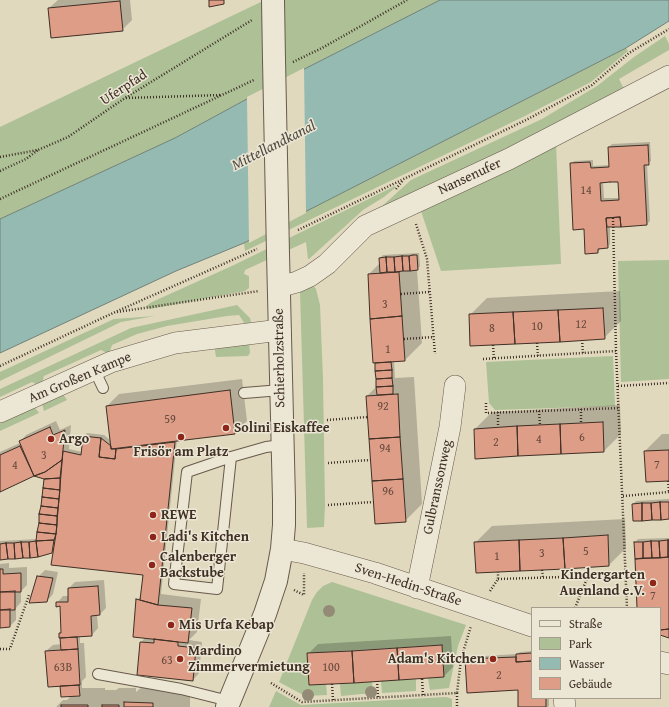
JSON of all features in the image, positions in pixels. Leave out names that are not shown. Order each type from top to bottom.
[{"type":"street","name":"Schierholzstraße","points":[[228,704],[265,614],[276,581],[282,549],[284,525],[279,287],[268,251],[280,62],[273,0]]},
{"type":"street","name":"Nansenufer","points":[[279,287],[297,282],[310,276],[327,264],[365,226],[509,159],[669,76]]},
{"type":"street","name":"Am Großen Kampe","points":[[0,412],[111,362],[175,343],[280,330]]},
{"type":"street","name":"Gulbranssonweg","points":[[417,588],[450,427],[455,386]]},
{"type":"street","name":"Sven-Hedin-Straße","points":[[282,549],[325,558],[531,626]]},
{"type":"lane","points":[[94,369],[103,388]]},
{"type":"lane","points":[[244,393],[281,390]]},
{"type":"lane","points":[[231,457],[217,589],[174,584],[187,472],[231,457],[266,447],[282,445]]},
{"type":"lane","points":[[98,674],[181,689],[228,704]]},
{"type":"path","points":[[280,62],[322,48],[407,0]]},
{"type":"path","name":"Uferpfad","points":[[0,156],[38,150],[68,137],[125,98],[252,20]]},
{"type":"path","points":[[293,232],[520,123],[592,85],[629,53],[668,30],[669,34]]},
{"type":"path","points":[[0,199],[258,78]]},
{"type":"path","points":[[125,98],[222,95]]},
{"type":"path","points":[[0,171],[26,159],[38,150]]},
{"type":"path","points":[[410,205],[427,259],[435,354]]},
{"type":"path","points":[[613,218],[616,352],[627,607]]},
{"type":"path","points":[[0,366],[113,313],[268,251]]},
{"type":"path","points":[[401,294],[430,292]]},
{"type":"path","points":[[113,313],[246,293]]},
{"type":"path","points":[[404,339],[434,337]]},
{"type":"path","points":[[582,340],[583,353]]},
{"type":"path","points":[[538,343],[538,356]]},
{"type":"path","points":[[493,345],[494,358]]},
{"type":"path","points":[[483,359],[616,352]]},
{"type":"path","points":[[618,386],[669,383]]},
{"type":"path","points":[[486,403],[486,413],[619,408]]},
{"type":"path","points":[[581,409],[581,423]]},
{"type":"path","points":[[539,411],[540,425]]},
{"type":"path","points":[[498,412],[498,428]]},
{"type":"path","points":[[327,420],[368,417]]},
{"type":"path","points":[[328,463],[370,460]]},
{"type":"path","points":[[623,496],[669,492],[668,481]]},
{"type":"path","points":[[328,505],[373,502]]},
{"type":"path","points":[[575,607],[588,576],[587,568]]},
{"type":"path","points":[[542,570],[543,578]]},
{"type":"path","points":[[304,572],[304,595]]},
{"type":"path","points":[[489,593],[498,579],[498,572]]},
{"type":"path","points":[[498,579],[626,575]]},
{"type":"path","points":[[0,649],[10,649],[29,595]]},
{"type":"path","points":[[458,707],[457,692],[461,659],[472,623]]},
{"type":"path","points":[[422,679],[423,695]]},
{"type":"path","points":[[377,681],[378,697]]},
{"type":"path","points":[[271,683],[302,702],[457,692]]},
{"type":"path","points":[[332,684],[333,700]]},
{"type":"green space","points":[[265,0],[440,0],[269,87],[175,138],[0,219],[0,127]]},
{"type":"green space","points":[[665,36],[669,44],[669,50],[619,79],[625,91],[370,217],[411,180],[542,119],[597,86],[634,57]]},
{"type":"green space","points":[[626,48],[628,51],[591,82],[525,116],[245,251],[244,243]]},
{"type":"green space","points":[[556,143],[561,264],[441,271],[421,211]]},
{"type":"green space","points":[[395,186],[395,188],[384,197],[363,210],[309,259],[306,242],[245,270],[244,274],[249,276],[249,288],[245,291],[150,309],[146,306],[234,265]]},
{"type":"green space","points":[[669,260],[669,379],[621,382],[618,261]]},
{"type":"green space","points":[[312,284],[316,289],[320,305],[325,505],[324,527],[307,528],[300,291]]},
{"type":"green space","points":[[237,305],[250,318],[251,322],[245,324],[239,315],[227,316],[167,326],[137,334],[112,345],[110,351],[107,353],[101,350],[44,376],[42,383],[38,385],[32,382],[0,397],[0,389],[131,328]]},
{"type":"green space","points":[[155,316],[121,322],[0,381],[0,372],[114,319]]},
{"type":"green space","points":[[249,342],[250,353],[248,356],[216,357],[214,344]]},
{"type":"green space","points":[[613,356],[615,406],[495,410],[489,403],[486,362]]},
{"type":"green space","points":[[63,394],[67,400],[44,411],[42,404]]},
{"type":"green space","points":[[34,406],[39,413],[0,431],[0,422]]},
{"type":"green space","points":[[332,582],[466,625],[458,646],[449,688],[430,690],[428,678],[444,677],[442,645],[307,653],[309,685],[326,684],[327,695],[305,696],[279,682],[312,600],[323,586]]},
{"type":"green space","points":[[416,679],[416,691],[382,693],[381,681]]},
{"type":"green space","points":[[372,682],[373,693],[341,696],[340,684]]},
{"type":"green space","points":[[276,691],[301,705],[446,697],[452,699],[452,707],[269,707]]},
{"type":"water","name":"Mittellandkanal","points":[[440,0],[669,0],[669,21],[626,48],[244,243],[176,271],[0,353],[0,219],[175,138],[269,87]]},
{"type":"pier","points":[[304,68],[306,213],[249,243],[247,97]]},
{"type":"building","points":[[209,0],[224,0],[224,4],[209,7]]},
{"type":"building","points":[[120,1],[123,31],[51,38],[48,8]]},
{"type":"building","points":[[648,145],[649,165],[644,165],[647,225],[621,227],[620,217],[606,218],[608,248],[598,249],[598,253],[585,254],[584,229],[573,230],[570,163],[590,162],[591,168],[609,167],[608,147]],"holes":[[[618,182],[619,200],[601,201],[600,183]]]},
{"type":"building","points":[[620,217],[621,227],[607,227],[606,218]]},
{"type":"building","points":[[417,255],[418,270],[410,271],[409,256]]},
{"type":"building","points":[[402,256],[409,256],[410,271],[403,271]]},
{"type":"building","points":[[402,256],[403,271],[395,272],[394,257]]},
{"type":"building","points":[[386,257],[394,257],[395,272],[387,272]]},
{"type":"building","points":[[386,257],[387,272],[380,273],[379,258]]},
{"type":"building","points":[[399,272],[402,316],[370,319],[368,274]]},
{"type":"building","points":[[603,308],[605,339],[560,342],[558,310]]},
{"type":"building","points":[[558,310],[560,342],[515,344],[513,312]]},
{"type":"building","points":[[513,312],[515,344],[470,346],[469,314]]},
{"type":"building","points":[[402,316],[405,361],[373,363],[370,319]]},
{"type":"building","points":[[391,362],[392,370],[375,371],[375,363]]},
{"type":"building","points":[[392,370],[392,378],[376,379],[375,371]]},
{"type":"building","points":[[392,378],[393,386],[376,387],[376,379]]},
{"type":"building","points":[[393,386],[393,394],[377,395],[376,387]]},
{"type":"building","points":[[230,390],[235,434],[111,449],[106,406]]},
{"type":"building","points":[[398,394],[400,437],[369,439],[366,396]]},
{"type":"building","points":[[603,422],[604,452],[561,454],[560,424]]},
{"type":"building","points":[[560,424],[561,454],[518,456],[517,426]]},
{"type":"building","points":[[517,426],[518,456],[475,459],[474,429]]},
{"type":"building","points":[[50,427],[53,435],[65,430],[62,460],[45,472],[34,476],[19,441]]},
{"type":"building","points":[[83,436],[101,438],[99,457],[115,459],[116,449],[175,442],[158,605],[140,600],[143,575],[51,565],[56,534],[63,451],[81,455]]},
{"type":"building","points":[[400,437],[403,479],[372,481],[369,439]]},
{"type":"building","points":[[101,438],[111,446],[111,449],[116,449],[115,459],[99,457]]},
{"type":"building","points":[[20,446],[34,476],[0,492],[0,455]]},
{"type":"building","points":[[669,450],[669,481],[646,482],[644,451]]},
{"type":"building","points":[[62,460],[60,478],[44,479],[34,476],[45,472]]},
{"type":"building","points":[[60,478],[60,490],[43,488],[44,479]]},
{"type":"building","points":[[403,479],[406,522],[375,524],[372,481]]},
{"type":"building","points":[[43,488],[60,490],[59,499],[42,497]]},
{"type":"building","points":[[42,497],[59,499],[58,508],[41,506]]},
{"type":"building","points":[[660,502],[669,502],[669,519],[661,520]]},
{"type":"building","points":[[660,502],[661,520],[652,520],[651,503]]},
{"type":"building","points":[[642,503],[642,521],[633,521],[632,504]]},
{"type":"building","points":[[642,503],[651,503],[652,520],[642,521]]},
{"type":"building","points":[[41,506],[58,508],[57,516],[39,514]]},
{"type":"building","points":[[39,514],[57,516],[57,525],[39,523]]},
{"type":"building","points":[[39,523],[57,525],[56,534],[37,532]]},
{"type":"building","points":[[37,532],[56,534],[54,540],[36,541]]},
{"type":"building","points":[[608,535],[609,566],[565,569],[563,538]]},
{"type":"building","points":[[563,538],[565,569],[520,571],[519,540]]},
{"type":"building","points":[[54,540],[52,553],[38,557],[36,541]]},
{"type":"building","points":[[519,540],[520,571],[476,573],[474,542]]},
{"type":"building","points":[[668,540],[668,557],[660,558],[659,541]]},
{"type":"building","points":[[669,540],[669,557],[668,557]]},
{"type":"building","points":[[36,541],[38,557],[30,558],[29,542]]},
{"type":"building","points":[[651,541],[652,558],[643,558],[643,542]]},
{"type":"building","points":[[651,541],[659,541],[660,558],[652,558]]},
{"type":"building","points":[[21,542],[29,542],[30,558],[23,558]]},
{"type":"building","points":[[21,542],[23,558],[15,559],[14,543]]},
{"type":"building","points":[[634,542],[643,542],[643,558],[635,559]]},
{"type":"building","points":[[6,543],[14,543],[15,559],[8,559]]},
{"type":"building","points":[[6,543],[8,559],[0,560],[0,544]]},
{"type":"building","name":"Kindergarten Auenland e.V.","points":[[669,557],[669,629],[661,630],[661,607],[637,607],[635,559]]},
{"type":"building","points":[[0,569],[3,569],[3,574],[21,573],[21,592],[0,592]]},
{"type":"building","points":[[37,576],[53,578],[47,602],[29,603]]},
{"type":"building","points":[[98,586],[100,615],[91,616],[92,636],[59,638],[59,633],[61,633],[60,606],[56,607],[56,602],[68,602],[68,588]]},
{"type":"building","points":[[15,591],[15,610],[0,610],[0,592]]},
{"type":"building","points":[[136,599],[158,605],[192,608],[188,643],[133,637]]},
{"type":"building","points":[[10,609],[10,627],[0,628],[0,610]]},
{"type":"building","points":[[669,629],[669,638],[661,635],[661,630]]},
{"type":"building","points":[[77,637],[78,649],[61,650],[60,638]]},
{"type":"building","points":[[154,639],[178,642],[178,646],[196,648],[193,681],[137,675],[140,642],[154,643]]},
{"type":"building","points":[[442,645],[444,677],[399,680],[397,648]]},
{"type":"building","points":[[397,648],[399,680],[354,683],[352,651]]},
{"type":"building","points":[[78,649],[80,685],[48,687],[45,651]]},
{"type":"building","points":[[352,651],[354,683],[309,685],[307,653]]},
{"type":"building","points":[[531,653],[531,661],[516,662],[516,654]]},
{"type":"building","points":[[516,657],[516,662],[531,661],[531,699],[546,699],[546,707],[518,707],[518,690],[467,693],[465,659]]},
{"type":"building","points":[[79,685],[80,696],[61,697],[60,686]]},
{"type":"building","points":[[124,702],[153,703],[153,707],[124,707]]},
{"type":"building","points":[[61,705],[88,705],[88,707],[61,707]]},
{"type":"building","points":[[102,705],[119,705],[119,707],[102,707]]},
{"type":"place","name":"Solini Eiskaffee","points":[[226,428]]},
{"type":"place","name":"Frisör am Platz","points":[[181,437]]},
{"type":"place","name":"Argo","points":[[51,439]]},
{"type":"place","name":"REWE","points":[[153,515]]},
{"type":"place","name":"Ladi's Kitchen","points":[[153,537]]},
{"type":"place","name":"Calenberger Backstube","points":[[152,565]]},
{"type":"place","name":"Kindergarten Auenland e.V.","points":[[653,583]]},
{"type":"place","name":"Mis Urfa Kebap","points":[[171,625]]},
{"type":"place","name":"Mardino Zimmervermietung","points":[[180,659]]},
{"type":"place","name":"Adam's Kitchen","points":[[493,659]]}]
